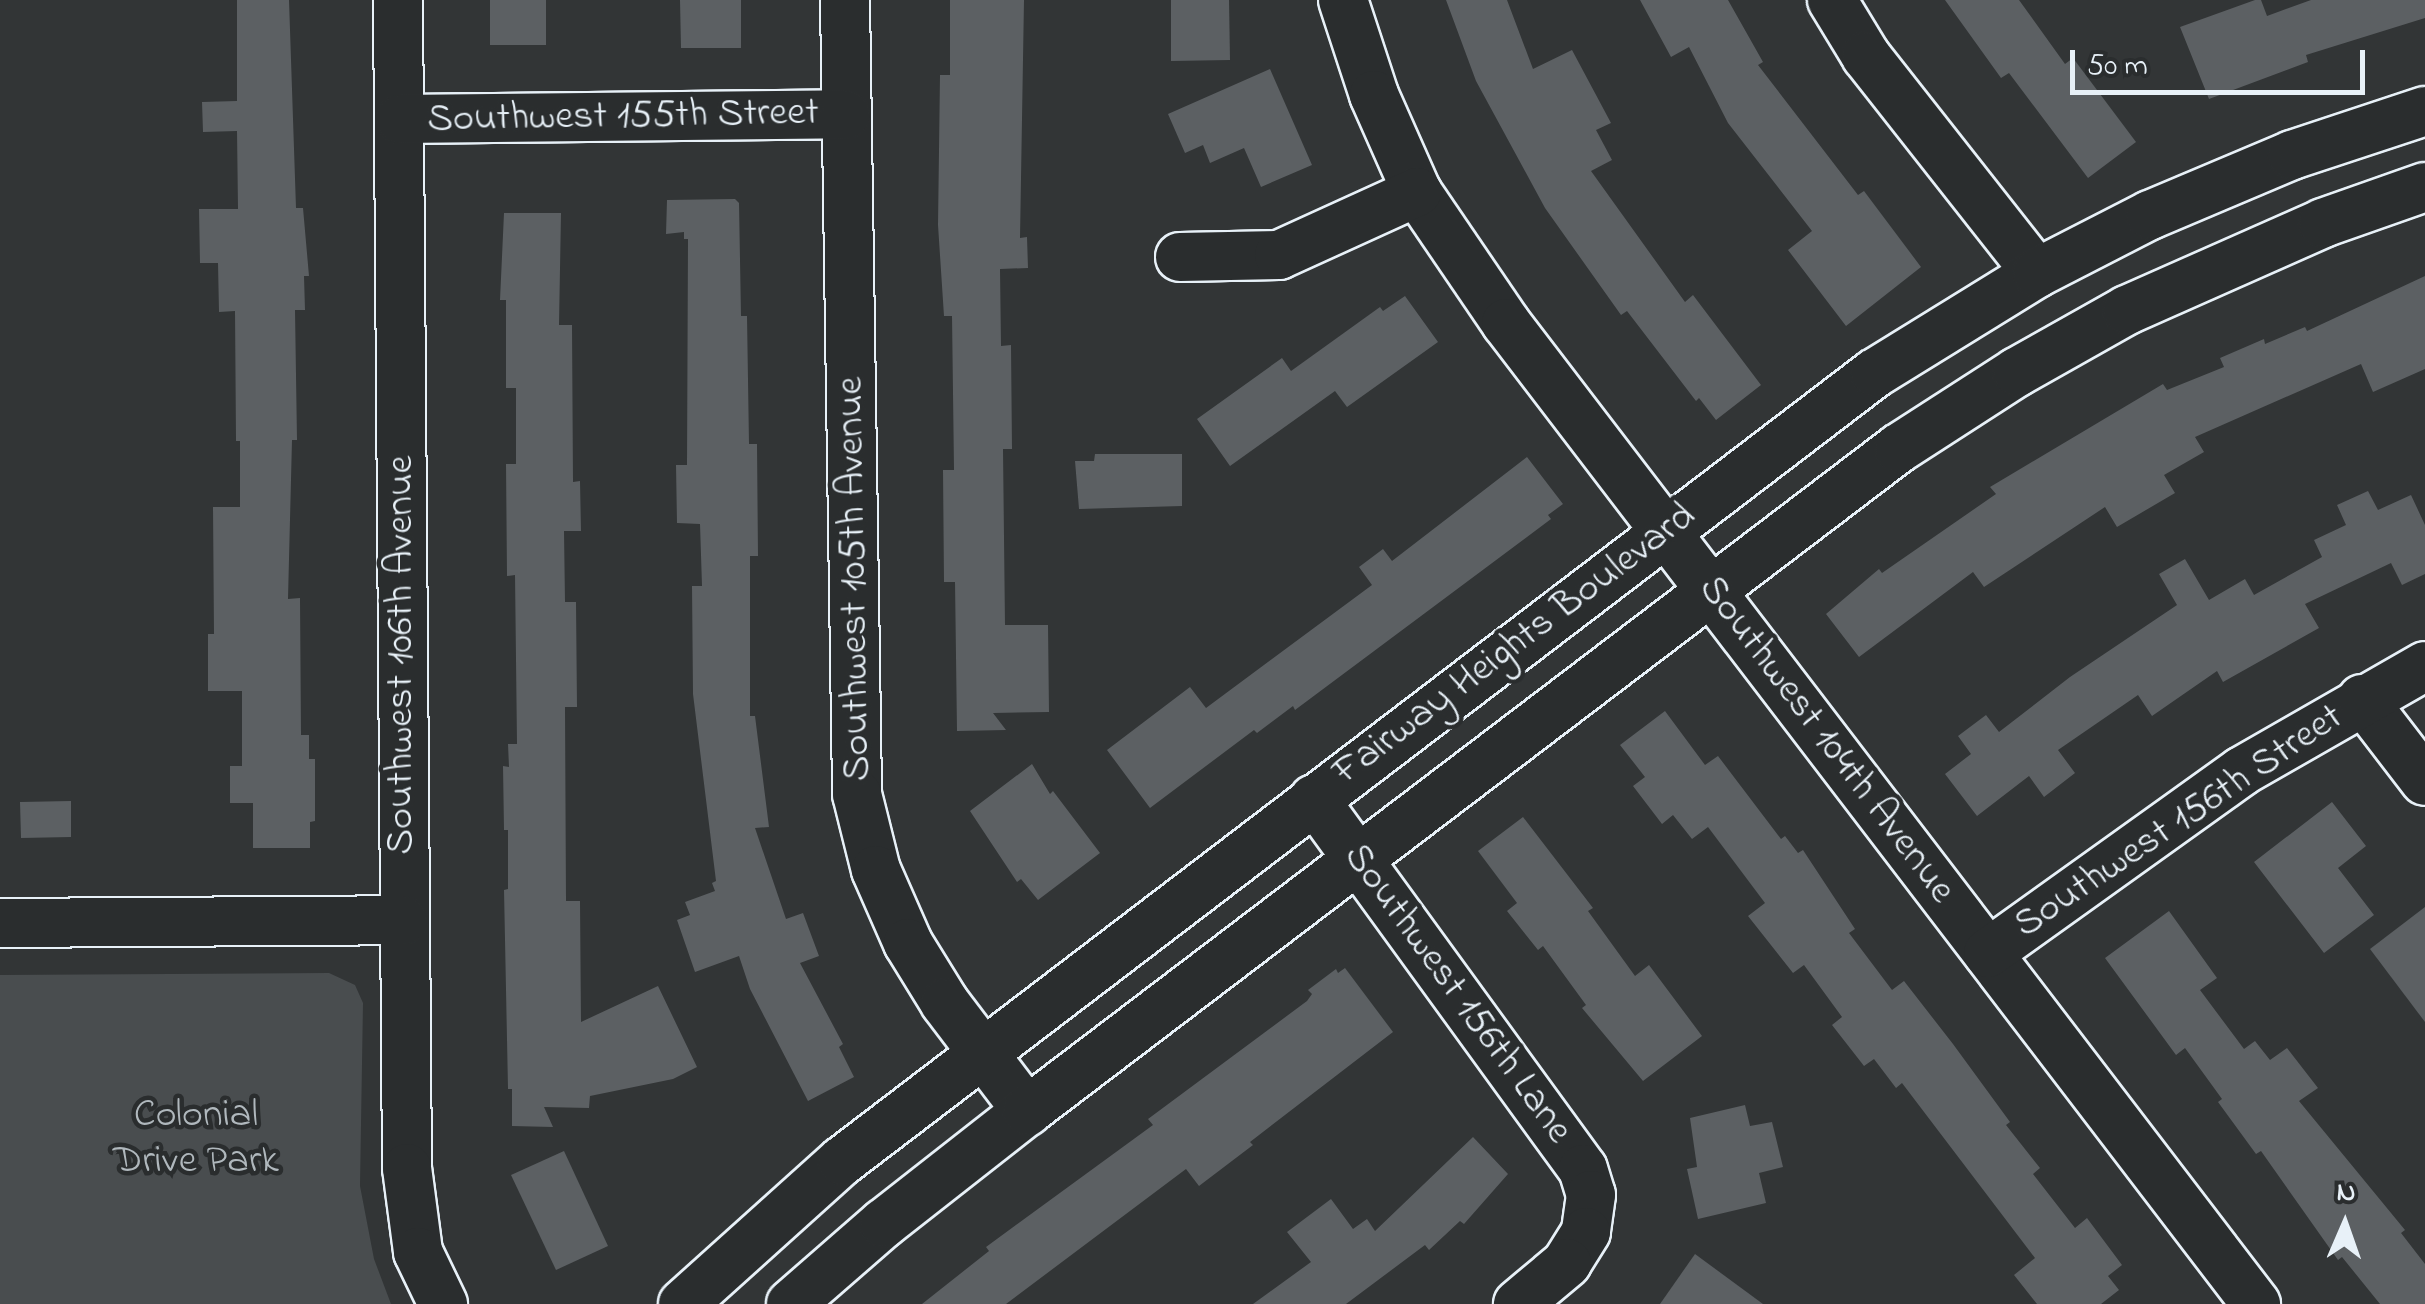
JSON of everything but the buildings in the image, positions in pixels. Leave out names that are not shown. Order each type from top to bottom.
[{"type":"street","name":"Southwest 106th Avenue","points":[[398,0],[403,920],[409,1201],[418,1252],[443,1304]]},
{"type":"street","name":"Southwest 105th Avenue","points":[[845,0],[857,794],[876,870],[894,915],[933,985],[1026,1111]]},
{"type":"street","name":"Southwest 104th Avenue","points":[[1344,0],[1374,95],[1417,192],[1506,323],[2256,1304]]},
{"type":"street","points":[[1832,0],[1866,56],[2037,273]]},
{"type":"street","name":"Fairway Heights Boulevard","points":[[683,1304],[842,1160],[1875,373],[2037,273],[2150,215],[2292,155],[2425,111]]},
{"type":"street","name":"Southwest 155th Street","points":[[400,120],[846,114]]},
{"type":"street","name":"Fairway Heights Boulevard","points":[[791,1304],[884,1223],[1026,1111],[1899,448],[2072,340],[2204,273],[2323,222],[2425,187]]},
{"type":"street","points":[[1180,257],[1279,256],[1417,192]]},
{"type":"street","name":"Southwest 156th Street","points":[[1988,953],[2184,809],[2362,698],[2425,666]]},
{"type":"street","points":[[2362,698],[2425,781]]},
{"type":"street","name":"Southwest 156th Lane","points":[[1314,798],[1566,1140],[1592,1194],[1590,1219],[1578,1248],[1552,1278],[1518,1304]]},
{"type":"street","points":[[0,923],[403,920]]},
{"type":"green space","name":"Colonial Drive Park","points":[[329,973],[355,985],[363,1003],[360,1186],[374,1259],[391,1304],[0,1304],[0,975]]}]
